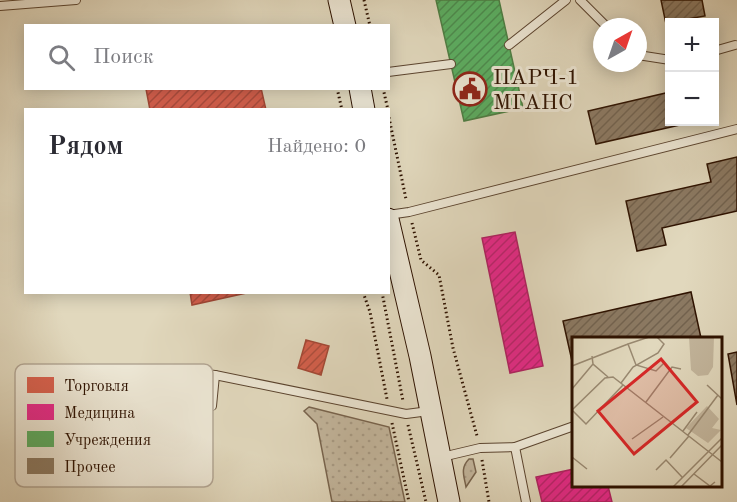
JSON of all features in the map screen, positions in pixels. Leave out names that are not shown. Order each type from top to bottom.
[{"type":"main road","points":[[339,0],[345,24]]},
{"type":"main road","points":[[360,90],[364,108]]},
{"type":"main road","points":[[390,226],[420,356],[449,502]]},
{"type":"lane","points":[[0,6],[76,0]]},
{"type":"lane","points":[[509,45],[566,0]]},
{"type":"lane","points":[[580,0],[598,18]]},
{"type":"lane","points":[[719,50],[735,45]]},
{"type":"lane","points":[[647,56],[665,59]]},
{"type":"lane","points":[[390,72],[451,64]]},
{"type":"lane","points":[[390,217],[737,129]]},
{"type":"lane","points":[[213,396],[215,375],[406,414],[430,410]]},
{"type":"lane","points":[[440,457],[480,448],[514,447],[572,426]]},
{"type":"lane","points":[[514,447],[526,502]]},
{"type":"path","points":[[364,0],[370,24]]},
{"type":"path","points":[[337,90],[342,108]]},
{"type":"path","points":[[384,90],[387,108]]},
{"type":"path","points":[[390,121],[421,260],[440,274],[453,348],[480,448],[489,502]]},
{"type":"path","points":[[382,294],[426,502]]},
{"type":"shaded area","points":[[309,407],[389,427],[405,502],[332,502],[317,424],[304,411]]},
{"type":"shaded area","points":[[469,459],[473,459],[476,472],[466,487],[464,469]]},
{"type":"building: Торговля","points":[[146,90],[261,90],[266,108],[150,108]]},
{"type":"building: Торговля","points":[[190,294],[242,294],[192,305]]},
{"type":"building: Торговля","points":[[306,340],[329,346],[321,375],[298,368]]},
{"type":"building: Медицина","points":[[515,232],[543,366],[510,373],[482,238]]},
{"type":"building: Медицина","points":[[572,469],[572,487],[608,487],[612,502],[542,502],[536,477]]},
{"type":"building: Учреждения","points":[[436,0],[499,0],[523,108],[464,121]]},
{"type":"building: Прочее","points":[[661,0],[702,0],[705,16],[665,19]]},
{"type":"building: Прочее","points":[[665,93],[665,126],[675,126],[596,144],[588,111]]},
{"type":"building: Прочее","points":[[737,157],[737,211],[662,228],[666,245],[637,251],[626,201],[711,182],[707,164]]},
{"type":"building: Прочее","points":[[691,292],[701,337],[572,337],[572,361],[563,321]]},
{"type":"building: Прочее","points":[[737,352],[737,405],[728,354]]},
{"type":"place","name":"ПАРЧ-1 МГАНС","points":[[470,89]]}]
